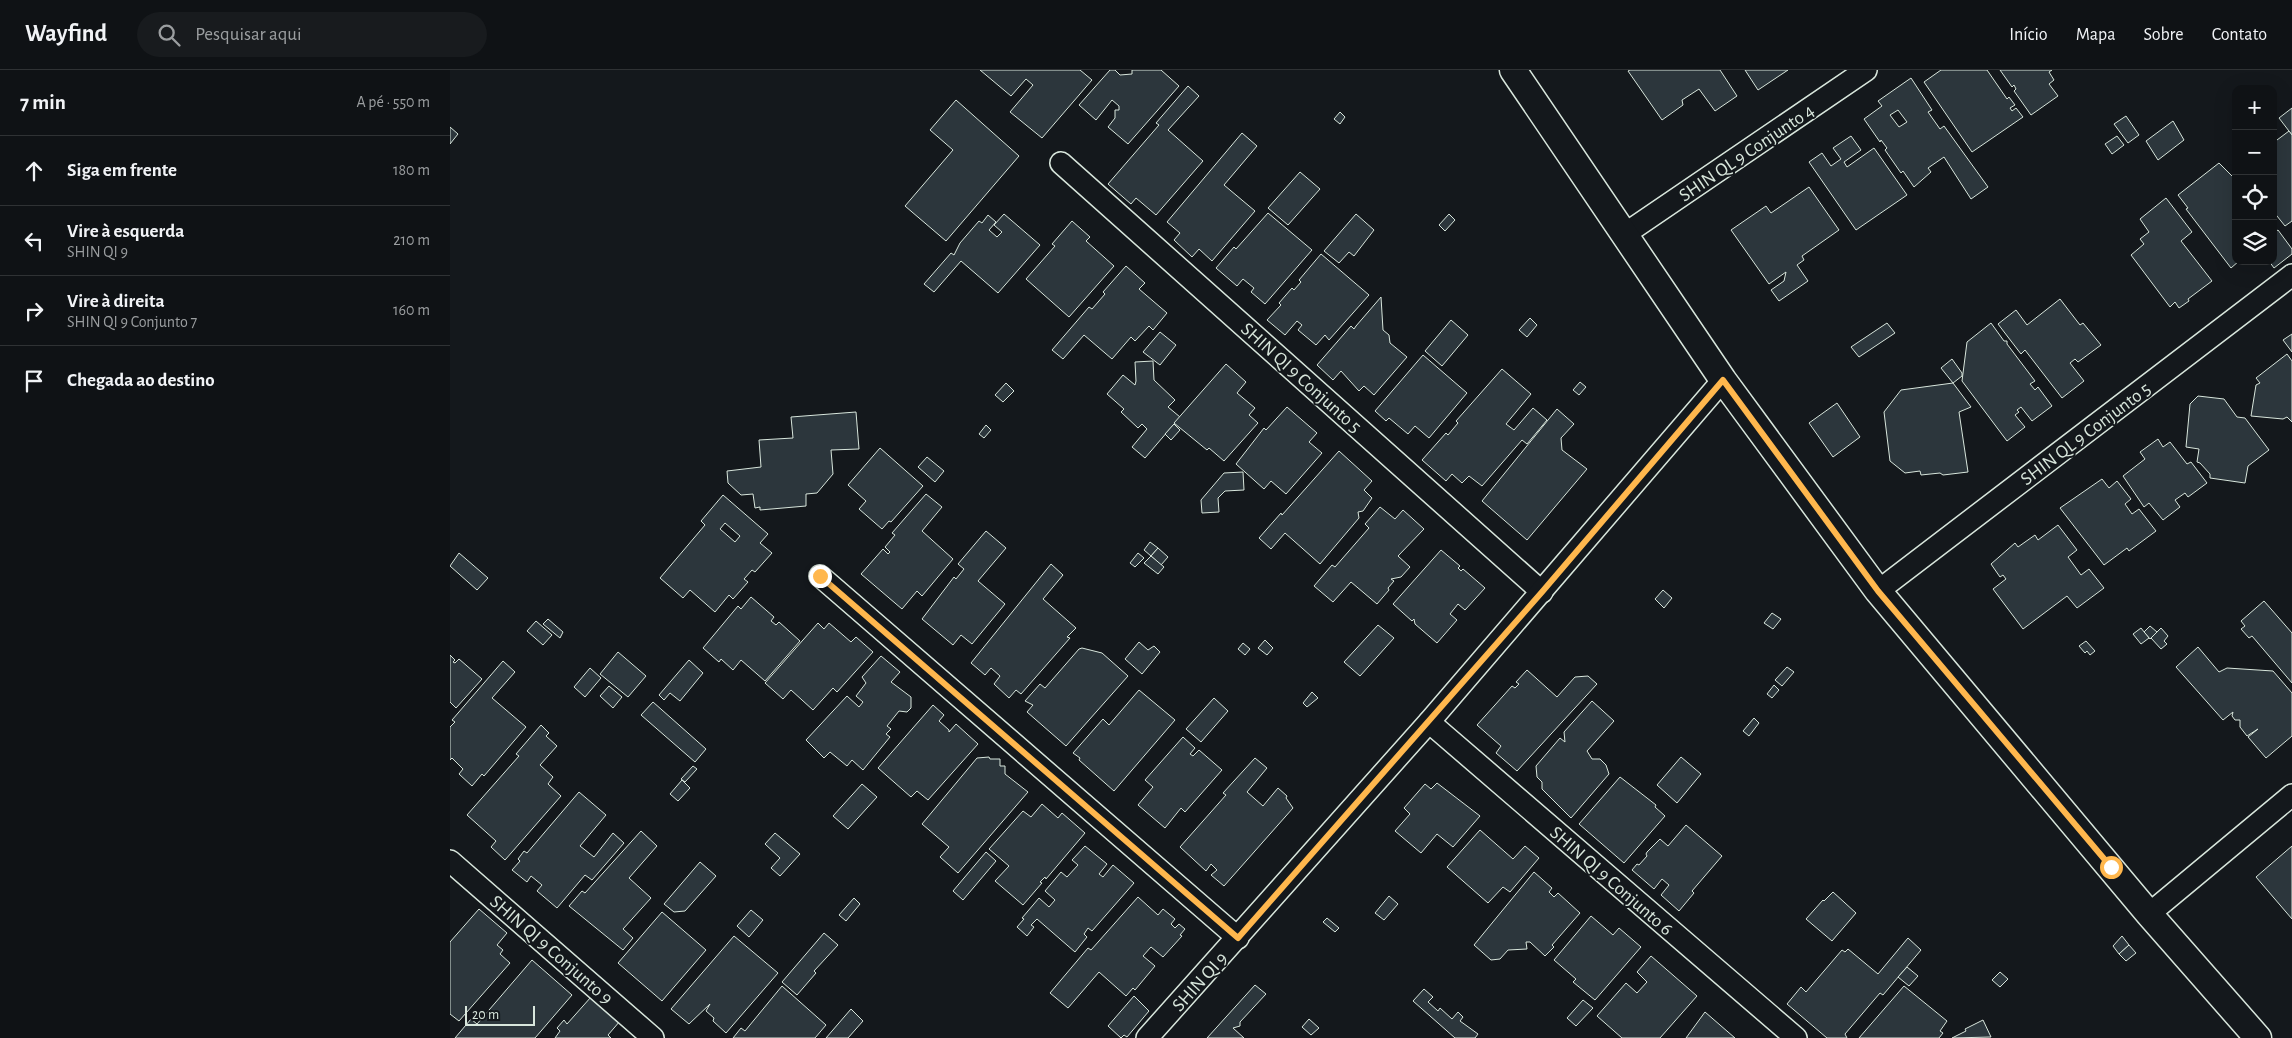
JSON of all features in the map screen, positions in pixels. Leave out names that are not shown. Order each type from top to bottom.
[{"type":"street","points":[[1513,70],[1723,380],[1878,591],[2149,914],[2258,1038]]},
{"type":"street","name":"SHIN QL 9 Conjunto 4","points":[[1625,234],[1866,70]]},
{"type":"street","name":"SHIN QI 9 Conjunto 5","points":[[1061,163],[1542,592]]},
{"type":"street","name":"SHIN QL 9 Conjunto 5","points":[[1878,591],[2292,275]]},
{"type":"street","name":"SHIN QI 9","points":[[1147,1038],[1429,722],[1723,380]]},
{"type":"street","points":[[820,576],[1238,938]]},
{"type":"street","name":"SHIN QI 9 Conjunto 6","points":[[1429,722],[1796,1038]]},
{"type":"street","points":[[2149,914],[2292,795]]},
{"type":"street","name":"SHIN QI 9 Conjunto 9","points":[[450,861],[653,1038]]},
{"type":"building","points":[[980,70],[1080,70],[1092,80],[1042,138],[1010,112],[1033,85],[1026,79],[1011,96]]},
{"type":"building","points":[[1110,70],[1115,70],[1120,75],[1132,74],[1132,70],[1161,70],[1179,86],[1128,144],[1108,127],[1115,118],[1115,110],[1119,110],[1119,106],[1112,100],[1096,120],[1079,105]]},
{"type":"building","points":[[1720,70],[1737,96],[1715,111],[1699,89],[1682,100],[1683,105],[1662,120],[1628,71]]},
{"type":"building","points":[[1745,70],[1788,70],[1758,90]]},
{"type":"building","points":[[1941,70],[1987,70],[2007,99],[2009,97],[2015,105],[2010,108],[2012,111],[2016,108],[2023,117],[1972,152],[1924,82]]},
{"type":"building","points":[[2000,70],[2052,70],[2049,72],[2054,80],[2049,84],[2058,96],[2031,115],[2014,91],[2016,89],[2014,85],[2012,87]]},
{"type":"building","points":[[1911,78],[1932,110],[1928,112],[1940,129],[1944,126],[1988,187],[1971,199],[1944,157],[1928,168],[1931,172],[1914,187],[1903,171],[1901,173],[1885,150],[1887,148],[1881,140],[1880,142],[1864,119],[1882,106],[1878,101]],"holes":[[[1898,110],[1907,122],[1899,127],[1890,115]]]},
{"type":"building","points":[[1188,86],[1199,96],[1168,130],[1203,161],[1156,215],[1136,198],[1131,204],[1108,184],[1159,125],[1156,123]]},
{"type":"building","points":[[956,100],[1019,156],[946,241],[905,206],[953,150],[930,130]]},
{"type":"building","points":[[2292,108],[2292,135],[2279,118]]},
{"type":"building","points":[[1340,112],[1345,117],[1340,124],[1334,119]]},
{"type":"building","points":[[2126,116],[2139,135],[2128,143],[2114,124]]},
{"type":"building","points":[[2173,121],[2184,140],[2158,160],[2146,141]]},
{"type":"building","points":[[450,127],[458,134],[450,144]]},
{"type":"building","points":[[2289,131],[2292,135],[2292,221],[2285,226],[2277,216],[2277,140]]},
{"type":"building","points":[[1242,133],[1257,146],[1224,185],[1255,211],[1212,261],[1199,249],[1192,257],[1174,240],[1180,233],[1167,222]]},
{"type":"building","points":[[1851,136],[1861,150],[1844,162],[1847,167],[1874,148],[1907,195],[1856,230],[1809,162],[1822,153],[1831,166],[1841,159],[1833,148]]},
{"type":"building","points":[[2117,136],[2124,145],[2112,154],[2105,144]]},
{"type":"building","points":[[2219,163],[2232,176],[2232,265],[2234,265],[2231,268],[2186,209],[2188,208],[2178,195]]},
{"type":"building","points":[[1300,172],[1320,189],[1288,225],[1268,208]]},
{"type":"building","points":[[1809,187],[1839,230],[1802,256],[1804,260],[1797,265],[1808,281],[1779,301],[1771,290],[1784,281],[1786,272],[1769,284],[1731,230],[1766,206],[1771,213]]},
{"type":"building","points":[[2166,198],[2192,232],[2181,241],[2212,281],[2179,308],[2175,302],[2170,307],[2131,255],[2144,244],[2140,239],[2149,232],[2140,219]]},
{"type":"building","points":[[1268,213],[1312,250],[1265,304],[1251,292],[1254,288],[1243,279],[1237,286],[1216,268]]},
{"type":"building","points":[[1004,214],[1040,245],[998,293],[961,261],[934,292],[924,284],[951,253],[954,255],[960,243],[979,221],[982,223],[988,215],[996,222],[989,230],[997,237],[1002,232],[994,225]]},
{"type":"building","points":[[1356,214],[1374,230],[1354,256],[1349,252],[1339,263],[1324,251]]},
{"type":"building","points":[[1449,214],[1455,220],[1445,231],[1439,225]]},
{"type":"building","points":[[1072,221],[1090,237],[1086,241],[1114,266],[1069,317],[1026,279],[1055,246],[1052,244]]},
{"type":"building","points":[[2278,230],[2292,249],[2292,254],[2274,268],[2272,265],[2277,265]]},
{"type":"building","points":[[1321,254],[1369,295],[1329,340],[1325,335],[1316,345],[1298,330],[1302,325],[1297,321],[1285,335],[1267,320],[1281,305],[1279,303],[1292,288],[1294,290],[1301,282],[1299,280]]},
{"type":"building","points":[[1126,266],[1145,283],[1139,289],[1167,313],[1153,330],[1149,326],[1135,341],[1131,337],[1112,359],[1084,335],[1063,359],[1052,350],[1089,307],[1092,309],[1105,294],[1103,292]]},
{"type":"building","points":[[1381,297],[1383,330],[1389,335],[1390,343],[1407,357],[1374,395],[1364,386],[1359,391],[1341,371],[1333,380],[1317,365],[1351,326],[1354,329]]},
{"type":"building","points":[[2060,299],[2080,325],[2083,323],[2101,345],[2078,362],[2075,359],[2070,363],[2084,381],[2062,398],[2025,350],[2021,354],[1998,324],[2016,310],[2027,325]]},
{"type":"building","points":[[1530,318],[1537,325],[1527,337],[1519,330]]},
{"type":"building","points":[[1451,320],[1468,335],[1442,366],[1425,351]]},
{"type":"building","points":[[1887,323],[1895,333],[1859,357],[1851,347]]},
{"type":"building","points":[[1991,323],[2004,341],[2007,341],[2007,344],[2035,381],[2030,384],[2035,390],[2038,387],[2052,406],[2032,421],[2021,407],[2017,410],[2019,412],[2015,415],[2025,427],[2007,441],[1962,381],[1967,342]]},
{"type":"building","points":[[1160,332],[1176,345],[1160,365],[1143,352]]},
{"type":"building","points":[[2292,334],[2292,352],[2283,340]]},
{"type":"building","points":[[2287,354],[2292,361],[2292,422],[2287,417],[2283,419],[2251,416],[2256,385],[2260,383],[2256,378]]},
{"type":"building","points":[[1423,355],[1467,393],[1429,438],[1415,426],[1408,434],[1389,418],[1386,421],[1375,411]]},
{"type":"building","points":[[1952,359],[1962,373],[1962,376],[1953,383],[1941,368]]},
{"type":"building","points":[[1153,361],[1154,380],[1175,400],[1168,407],[1180,417],[1145,458],[1132,447],[1147,429],[1142,424],[1138,428],[1121,412],[1124,409],[1107,394],[1123,375],[1135,385],[1135,362]]},
{"type":"building","points":[[1226,364],[1246,382],[1237,393],[1255,408],[1249,415],[1258,423],[1224,461],[1209,448],[1207,450],[1174,423]]},
{"type":"building","points":[[1502,369],[1531,394],[1506,424],[1514,430],[1533,408],[1547,420],[1527,444],[1522,440],[1482,486],[1469,476],[1462,483],[1452,474],[1446,481],[1422,460],[1446,433],[1448,435],[1458,423],[1456,421]]},
{"type":"building","points":[[1580,382],[1586,387],[1579,395],[1573,390]]},
{"type":"building","points":[[1006,383],[1014,391],[1003,402],[995,395]]},
{"type":"building","points":[[1953,383],[1971,407],[1959,412],[1968,472],[1943,475],[1940,473],[1921,475],[1920,471],[1905,473],[1890,461],[1884,412],[1901,390]]},
{"type":"building","points":[[2198,396],[2224,399],[2237,417],[2245,418],[2269,450],[2248,466],[2245,483],[2210,478],[2210,474],[2197,462],[2199,449],[2186,447],[2190,404]]},
{"type":"building","points":[[1837,403],[1860,437],[1833,457],[1809,423]]},
{"type":"building","points":[[1287,407],[1317,433],[1309,442],[1322,453],[1286,494],[1271,481],[1264,489],[1236,464],[1264,428],[1266,430]]},
{"type":"building","points":[[1557,409],[1574,424],[1561,438],[1562,450],[1587,469],[1527,540],[1482,501]]},
{"type":"building","points":[[856,412],[859,449],[831,450],[833,474],[817,493],[806,494],[806,506],[760,510],[760,507],[755,508],[753,494],[741,495],[728,483],[727,471],[761,467],[759,440],[793,438],[791,417]]},
{"type":"building","points":[[1174,424],[1180,430],[1171,440],[1165,434]]},
{"type":"building","points":[[986,425],[991,430],[984,438],[979,434]]},
{"type":"building","points":[[2158,439],[2163,447],[2170,442],[2187,464],[2191,462],[2207,483],[2188,497],[2185,493],[2175,500],[2180,507],[2163,520],[2149,503],[2144,507],[2123,476],[2145,459],[2140,452]]},
{"type":"building","points":[[880,448],[923,486],[891,522],[889,521],[882,529],[859,509],[866,501],[848,485]]},
{"type":"building","points":[[1339,451],[1372,481],[1364,490],[1372,498],[1363,511],[1358,512],[1359,518],[1320,564],[1285,533],[1271,549],[1259,538]]},
{"type":"building","points":[[927,457],[944,471],[935,482],[918,467]]},
{"type":"building","points":[[1243,472],[1244,490],[1225,491],[1218,498],[1219,512],[1202,513],[1201,500],[1224,473]]},
{"type":"building","points":[[2102,479],[2109,488],[2117,481],[2131,499],[2125,504],[2132,514],[2139,509],[2156,531],[2129,551],[2127,548],[2104,565],[2060,508]]},
{"type":"building","points":[[926,494],[942,507],[922,531],[953,559],[922,596],[917,591],[902,609],[861,574],[883,549],[888,554],[890,552],[885,547],[895,535],[892,533]]},
{"type":"building","points":[[723,495],[768,534],[760,543],[772,553],[755,572],[752,570],[744,579],[748,582],[733,599],[729,595],[715,612],[690,590],[683,598],[660,578],[705,525],[701,521]],"holes":[[[725,523],[740,536],[735,542],[720,529]]]},
{"type":"building","points":[[1380,507],[1395,519],[1403,510],[1424,529],[1398,556],[1410,567],[1401,577],[1391,579],[1394,581],[1388,588],[1389,590],[1377,604],[1351,582],[1333,602],[1314,586],[1332,565],[1335,567],[1369,528],[1365,524]]},
{"type":"building","points":[[2058,525],[2077,550],[2068,557],[2081,575],[2089,569],[2104,588],[2077,608],[2067,596],[2023,629],[1993,589],[2006,579],[2003,575],[2000,577],[1991,564],[2015,543],[2018,547],[2035,535],[2038,540]]},
{"type":"building","points":[[986,531],[1006,548],[978,581],[1005,604],[972,644],[961,635],[953,645],[922,619],[954,577],[956,579],[964,569],[958,564]]},
{"type":"building","points":[[1150,542],[1158,548],[1151,556],[1144,550]]},
{"type":"building","points":[[1158,548],[1168,557],[1161,565],[1151,556]]},
{"type":"building","points":[[1441,550],[1460,566],[1458,568],[1461,571],[1463,569],[1485,588],[1465,610],[1458,604],[1450,614],[1457,620],[1437,643],[1415,624],[1414,619],[1412,621],[1393,604]]},
{"type":"building","points":[[459,553],[488,578],[477,590],[450,566]]},
{"type":"building","points":[[1138,553],[1144,558],[1135,567],[1130,563]]},
{"type":"building","points":[[1151,556],[1164,567],[1158,574],[1144,563]]},
{"type":"building","points":[[1051,564],[1063,575],[1043,599],[1076,628],[1067,637],[1070,638],[1021,694],[1016,690],[1009,698],[994,684],[1000,676],[991,668],[985,675],[971,663]]},
{"type":"building","points":[[1663,590],[1672,598],[1664,608],[1655,599]]},
{"type":"building","points":[[751,597],[774,617],[771,621],[776,625],[779,622],[800,641],[765,681],[741,660],[733,670],[721,659],[719,662],[703,648],[738,606],[741,609]]},
{"type":"building","points":[[2264,601],[2292,633],[2292,683],[2252,636],[2249,638],[2241,629],[2245,626],[2241,621]]},
{"type":"building","points":[[1772,613],[1781,619],[1773,629],[1764,623]]},
{"type":"building","points":[[548,619],[563,632],[560,638],[543,624]]},
{"type":"building","points":[[536,621],[552,635],[543,645],[527,631]]},
{"type":"building","points":[[818,623],[824,629],[829,623],[851,642],[856,637],[873,652],[837,692],[833,688],[813,710],[791,690],[783,699],[765,683]]},
{"type":"building","points":[[1378,625],[1394,638],[1360,676],[1344,662]]},
{"type":"building","points":[[2150,626],[2157,632],[2150,639],[2144,632]]},
{"type":"building","points":[[2141,628],[2149,638],[2141,644],[2133,634]]},
{"type":"building","points":[[2161,628],[2168,636],[2164,641],[2167,644],[2161,649],[2151,638]]},
{"type":"building","points":[[1265,640],[1273,648],[1267,655],[1258,648]]},
{"type":"building","points":[[2086,641],[2095,651],[2090,655],[2087,651],[2085,653],[2079,646]]},
{"type":"building","points":[[1139,642],[1148,650],[1154,646],[1160,652],[1142,674],[1125,659]]},
{"type":"building","points":[[1243,643],[1250,649],[1245,655],[1238,649]]},
{"type":"building","points":[[2198,647],[2219,672],[2227,668],[2273,671],[2292,693],[2292,736],[2266,758],[2248,737],[2258,729],[2247,736],[2240,727],[2240,720],[2235,720],[2232,716],[2233,712],[2223,720],[2176,667]]},
{"type":"building","points":[[1079,649],[1102,653],[1128,676],[1066,746],[1027,712],[1033,705],[1025,701],[1040,684],[1045,688]]},
{"type":"building","points":[[618,652],[646,676],[628,697],[600,674]]},
{"type":"building","points":[[450,655],[455,660],[453,662],[455,663],[459,659],[482,679],[456,708],[450,702]]},
{"type":"building","points":[[881,656],[900,672],[891,682],[911,697],[911,708],[907,712],[899,711],[887,726],[891,729],[886,734],[890,737],[863,770],[852,760],[847,766],[830,752],[824,758],[806,740],[847,696],[859,707],[863,702],[856,696],[866,683],[862,677]]},
{"type":"building","points":[[689,660],[703,673],[680,701],[670,693],[664,700],[659,695]]},
{"type":"building","points":[[503,661],[515,672],[492,698],[526,727],[484,776],[482,774],[472,786],[459,774],[463,769],[452,758],[450,760],[450,727],[455,722],[452,720]]},
{"type":"building","points":[[1787,667],[1794,672],[1782,686],[1775,680]]},
{"type":"building","points":[[590,668],[601,678],[585,697],[574,687]]},
{"type":"building","points":[[1527,670],[1557,697],[1575,677],[1588,676],[1597,684],[1517,771],[1496,753],[1501,746],[1477,725],[1512,686],[1515,688],[1519,684],[1516,682]]},
{"type":"building","points":[[1774,685],[1779,690],[1772,698],[1767,694]]},
{"type":"building","points":[[609,686],[622,697],[613,708],[600,696]]},
{"type":"building","points":[[1139,690],[1175,720],[1114,791],[1073,753],[1103,719],[1109,725]]},
{"type":"building","points":[[1312,692],[1318,698],[1307,707],[1303,703]]},
{"type":"building","points":[[1214,698],[1228,711],[1201,742],[1186,729]]},
{"type":"building","points":[[1592,701],[1614,721],[1587,751],[1592,759],[1600,759],[1606,765],[1609,774],[1571,818],[1542,789],[1542,782],[1537,777],[1536,766],[1560,738],[1565,742],[1564,732]]},
{"type":"building","points":[[653,702],[706,749],[695,762],[641,715]]},
{"type":"building","points":[[933,705],[944,715],[939,721],[949,732],[956,724],[978,744],[928,800],[917,791],[911,797],[878,768]]},
{"type":"building","points":[[1754,718],[1759,723],[1749,736],[1743,731]]},
{"type":"building","points":[[541,725],[549,733],[546,736],[557,746],[540,765],[553,777],[548,784],[561,796],[505,860],[491,847],[496,841],[467,815],[519,756],[516,754]]},
{"type":"building","points":[[1183,737],[1195,748],[1190,754],[1193,756],[1199,750],[1222,770],[1185,812],[1181,808],[1165,828],[1138,805],[1153,787],[1145,780]]},
{"type":"building","points":[[989,757],[990,759],[1000,759],[1000,766],[1005,766],[1005,774],[1028,792],[958,873],[940,857],[949,847],[922,824],[977,758]]},
{"type":"building","points":[[1681,757],[1701,774],[1677,803],[1657,785]]},
{"type":"building","points":[[1255,758],[1267,768],[1247,792],[1263,806],[1278,788],[1287,796],[1286,798],[1293,808],[1224,886],[1211,875],[1217,870],[1211,864],[1206,871],[1180,847],[1226,795],[1223,793]]},
{"type":"building","points":[[693,766],[697,769],[685,782],[681,779]]},
{"type":"building","points":[[1620,777],[1656,805],[1655,807],[1665,816],[1624,863],[1579,824]]},
{"type":"building","points":[[682,780],[690,788],[678,801],[670,794]]},
{"type":"building","points":[[1437,783],[1480,816],[1453,847],[1437,834],[1421,853],[1395,831],[1410,814],[1404,808],[1425,784],[1431,789]]},
{"type":"building","points":[[862,784],[877,797],[848,829],[833,816]]},
{"type":"building","points":[[579,792],[606,815],[580,846],[594,857],[613,833],[624,843],[592,880],[585,875],[557,908],[537,891],[542,885],[531,876],[527,882],[512,870],[520,861],[518,859],[524,851],[527,853]]},
{"type":"building","points":[[1042,804],[1058,818],[1062,813],[1085,833],[1046,879],[1045,877],[1040,882],[1042,883],[1023,905],[995,881],[1009,866],[989,849],[1023,811],[1031,817]]},
{"type":"building","points":[[1686,825],[1722,856],[1692,891],[1694,893],[1679,911],[1661,895],[1669,885],[1662,879],[1654,889],[1632,870],[1637,864],[1639,865],[1647,856],[1647,852],[1660,839],[1668,846]]},
{"type":"building","points":[[1480,830],[1513,859],[1525,846],[1539,858],[1510,892],[1503,887],[1488,903],[1447,867]]},
{"type":"building","points":[[641,831],[657,846],[629,878],[651,898],[623,929],[633,938],[623,950],[569,906],[582,891],[585,893]]},
{"type":"building","points":[[775,833],[800,854],[780,876],[771,868],[780,858],[765,844]]},
{"type":"building","points":[[1085,846],[1107,864],[1099,874],[1103,877],[1113,865],[1134,883],[1092,931],[1088,928],[1084,934],[1087,937],[1075,952],[1037,919],[1031,925],[1034,927],[1027,936],[1017,927],[1024,919],[1022,918],[1039,898],[1049,907],[1055,900],[1045,891],[1061,872],[1067,877],[1078,865],[1072,860]]},
{"type":"building","points":[[2292,846],[2292,919],[2256,877]]},
{"type":"building","points":[[986,852],[996,861],[963,900],[953,891]]},
{"type":"building","points":[[700,862],[716,876],[685,911],[674,912],[664,904]]},
{"type":"building","points":[[1534,872],[1552,888],[1549,892],[1554,897],[1558,893],[1580,913],[1552,945],[1554,947],[1545,956],[1530,942],[1526,942],[1527,949],[1508,950],[1500,959],[1491,960],[1474,945]]},
{"type":"building","points":[[1833,892],[1856,913],[1832,941],[1806,919]]},
{"type":"building","points":[[1389,896],[1398,904],[1384,920],[1375,913]]},
{"type":"building","points":[[1138,897],[1158,915],[1163,909],[1175,919],[1171,924],[1175,928],[1179,924],[1185,929],[1180,935],[1182,936],[1163,957],[1151,947],[1143,956],[1155,966],[1135,990],[1133,988],[1126,996],[1099,972],[1068,1008],[1050,993],[1088,948],[1091,950]]},
{"type":"building","points":[[854,898],[860,904],[846,921],[839,915]]},
{"type":"building","points":[[479,909],[507,933],[497,945],[503,950],[500,954],[510,963],[459,1021],[450,1014],[450,942]]},
{"type":"building","points":[[751,910],[763,920],[749,937],[737,926]]},
{"type":"building","points":[[662,912],[706,950],[662,1001],[618,963]]},
{"type":"building","points":[[1591,916],[1613,935],[1619,928],[1641,947],[1595,1000],[1573,982],[1576,979],[1554,960]]},
{"type":"building","points":[[1327,918],[1339,928],[1335,932],[1323,922]]},
{"type":"building","points":[[824,933],[838,945],[814,971],[816,973],[797,995],[782,982]]},
{"type":"building","points":[[734,936],[778,973],[726,1033],[713,1021],[714,1018],[706,1011],[710,1004],[689,1024],[671,1009]]},
{"type":"building","points":[[2122,936],[2129,945],[2119,954],[2113,946]]},
{"type":"building","points":[[1908,938],[1921,950],[1883,995],[1880,993],[1845,1034],[1847,1038],[1827,1038],[1787,1004],[1801,987],[1806,992],[1842,950],[1845,952],[1848,949],[1878,974]]},
{"type":"building","points":[[2129,945],[2136,953],[2126,961],[2119,954]]},
{"type":"building","points":[[1651,956],[1697,996],[1660,1038],[1622,1038],[1597,1016],[1626,983],[1637,993],[1647,982],[1637,972]]},
{"type":"building","points":[[532,960],[572,995],[535,1038],[455,1038],[471,1019],[477,1024]]},
{"type":"building","points":[[1907,967],[1918,976],[1909,986],[1898,977]]},
{"type":"building","points":[[2000,972],[2008,979],[2000,987],[1992,980]]},
{"type":"building","points":[[1255,985],[1266,994],[1240,1022],[1240,1026],[1233,1028],[1244,1038],[1207,1038]]},
{"type":"building","points":[[782,986],[826,1025],[815,1038],[733,1038],[741,1028],[745,1031]]},
{"type":"building","points":[[1904,986],[1947,1021],[1940,1031],[1943,1033],[1939,1038],[1859,1038]]},
{"type":"building","points":[[1424,989],[1433,997],[1428,1002],[1438,1011],[1440,1008],[1452,1019],[1458,1012],[1463,1017],[1460,1021],[1478,1034],[1475,1038],[1455,1038],[1413,1001]]},
{"type":"building","points":[[1134,996],[1149,1011],[1127,1037],[1124,1035],[1121,1038],[1108,1026]]},
{"type":"building","points":[[591,997],[620,1021],[608,1035],[611,1038],[555,1038],[560,1031],[557,1028],[564,1020],[567,1024]]},
{"type":"building","points":[[1583,1000],[1593,1008],[1576,1026],[1567,1018]]},
{"type":"building","points":[[851,1009],[863,1021],[848,1038],[826,1038]]},
{"type":"building","points":[[1705,1012],[1735,1038],[1686,1038]]},
{"type":"building","points":[[1309,1019],[1319,1028],[1311,1035],[1302,1027]]},
{"type":"building","points":[[1983,1020],[1991,1037],[1952,1038],[1966,1031],[1965,1029]]},
{"type":"route","points":[[820,576],[1238,938],[1542,592],[1723,380],[1878,591],[2111,867]]}]
